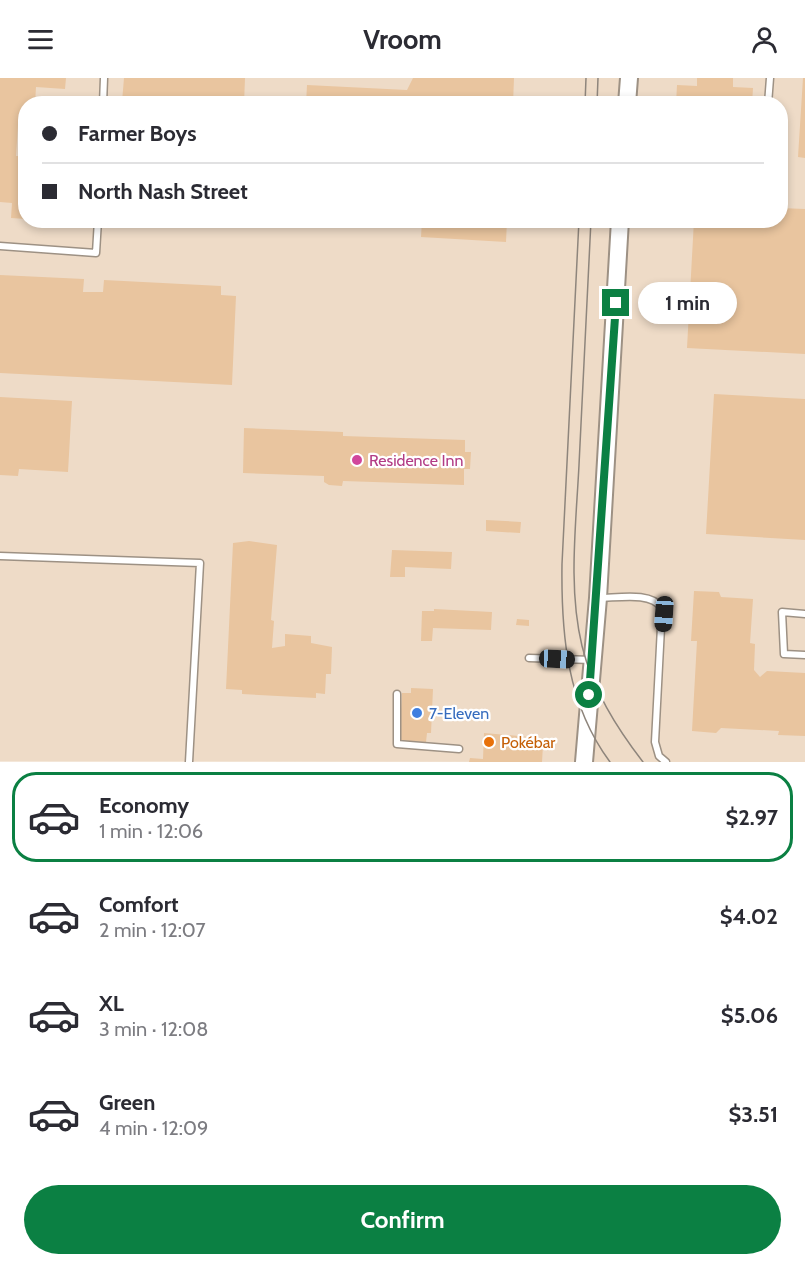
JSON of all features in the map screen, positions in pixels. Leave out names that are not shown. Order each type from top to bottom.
[{"type":"street","points":[[628,96],[629,78]]},
{"type":"street","points":[[584,762],[598,598],[620,228]]},
{"type":"lane","points":[[103,96],[104,78]]},
{"type":"lane","points":[[769,96],[770,78]]},
{"type":"lane","points":[[0,246],[96,254],[98,228]]},
{"type":"lane","points":[[0,556],[200,563],[189,762]]},
{"type":"lane","points":[[598,598],[650,599],[658,602],[662,608],[655,742],[659,756],[666,762]]},
{"type":"lane","points":[[805,614],[782,612],[784,654],[805,655]]},
{"type":"lane","points":[[529,657],[592,660]]},
{"type":"lane","points":[[397,694],[397,744],[459,749]]},
{"type":"shaded area","points":[[0,78],[805,78],[805,762],[0,761]]},
{"type":"building","points":[[0,78],[66,78],[65,89],[36,87],[35,96],[18,96],[16,156],[18,156],[18,218],[11,218],[12,203],[0,202]]},
{"type":"building","points":[[124,78],[245,78],[244,96],[122,96]]},
{"type":"building","points":[[413,78],[514,78],[513,96],[306,96],[307,85],[407,90]]},
{"type":"building","points":[[697,78],[733,78],[733,87],[753,88],[752,96],[676,96],[677,85],[697,86]]},
{"type":"building","points":[[803,78],[805,78],[805,158],[798,157]]},
{"type":"building","points":[[788,208],[805,209],[805,354],[687,348],[694,228],[788,228]]},
{"type":"building","points":[[422,228],[507,228],[506,242],[421,237]]},
{"type":"building","points":[[0,275],[84,279],[83,292],[103,292],[104,280],[221,286],[221,295],[236,296],[232,385],[0,373]]},
{"type":"building","points":[[714,394],[805,399],[805,540],[706,534]]},
{"type":"building","points":[[0,397],[72,401],[68,472],[19,469],[18,476],[0,475]]},
{"type":"building","name":"Residence Inn","points":[[244,428],[343,432],[343,436],[465,440],[465,452],[471,452],[470,469],[464,469],[464,485],[343,481],[342,486],[329,485],[324,482],[324,476],[243,473]]},
{"type":"building","points":[[486,520],[521,522],[520,533],[486,531]]},
{"type":"building","points":[[249,541],[277,545],[271,620],[274,621],[272,648],[285,646],[285,634],[311,636],[311,643],[332,647],[331,674],[326,674],[325,694],[316,693],[316,698],[242,694],[242,690],[226,689],[233,543]]},
{"type":"building","points":[[392,550],[452,552],[451,569],[405,567],[405,577],[390,577]]},
{"type":"building","points":[[694,591],[719,592],[721,597],[753,599],[750,643],[755,644],[754,670],[760,677],[767,671],[805,673],[805,736],[778,735],[779,731],[721,728],[716,733],[692,731],[697,641],[691,641]]},
{"type":"building","points":[[434,609],[492,612],[491,630],[433,628],[432,641],[421,641],[422,611],[434,611]]},
{"type":"building","points":[[517,619],[529,620],[529,626],[516,625]]},
{"type":"building","name":"7-Eleven","points":[[411,688],[433,689],[431,733],[427,733],[426,742],[399,741],[402,693],[411,693]]},
{"type":"building","points":[[484,733],[541,738],[542,762],[469,762],[470,758],[483,759]]},
{"type":"tram line","points":[[585,96],[586,78]]},
{"type":"tram line","points":[[597,96],[598,78]]},
{"type":"tram line","points":[[579,228],[562,564],[563,617],[565,643],[576,693],[584,717],[610,762]]},
{"type":"tram line","points":[[591,228],[575,533],[575,602],[582,646],[592,678],[615,722],[643,762]]},
{"type":"place","name":"Residence Inn","points":[[357,460]]},
{"type":"place","name":"7-Eleven","points":[[417,713]]},
{"type":"place","name":"Pokébar","points":[[489,742]]},
{"type":"route","points":[[589,695],[598,598],[616,303]]}]
